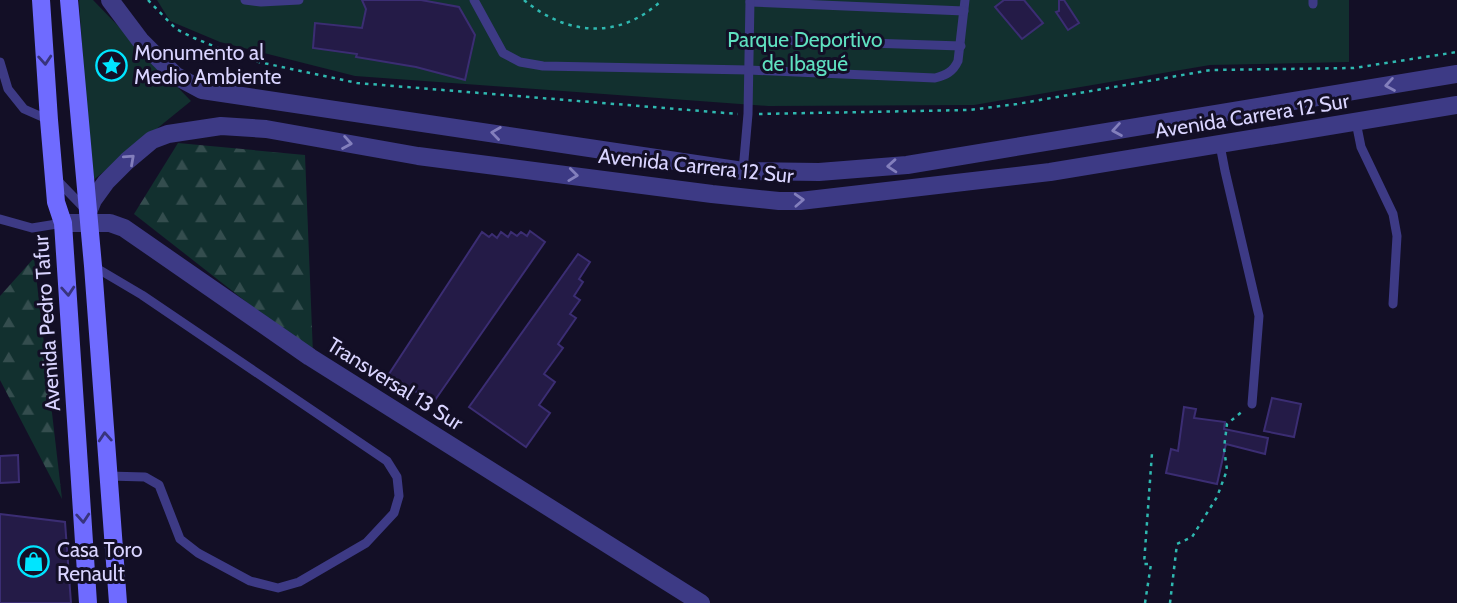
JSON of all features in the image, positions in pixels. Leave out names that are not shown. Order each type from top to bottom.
[{"type":"main road","name":"Avenida Pedro Tafur","points":[[41,0],[56,202],[63,223],[88,603]]},
{"type":"main road","points":[[69,0],[93,266],[118,603]]},
{"type":"street","name":"Avenida Carrera 12 Sur","points":[[110,0],[140,40],[176,76],[202,90],[743,171],[819,172],[907,165],[1457,74]]},
{"type":"street","name":"Avenida Carrera 12 Sur","points":[[88,217],[93,200],[106,182],[152,140],[167,134],[221,126],[266,129],[418,156],[779,201],[1050,172],[1457,105]]},
{"type":"street","name":"Transversal 13 Sur","points":[[63,223],[88,217],[124,228],[310,358],[701,603]]},
{"type":"lane","points":[[245,0],[299,0]]},
{"type":"lane","points":[[474,0],[503,53],[520,62],[543,66],[749,70],[935,78],[946,75],[955,68],[958,61],[965,0]]},
{"type":"lane","points":[[743,171],[748,114],[750,1],[964,11]]},
{"type":"lane","points":[[749,39],[961,46]]},
{"type":"lane","points":[[0,62],[8,89],[24,108],[49,120]]},
{"type":"lane","points":[[1356,122],[1361,147],[1393,214],[1397,236],[1394,304]]},
{"type":"lane","points":[[1220,145],[1259,316],[1252,404]]},
{"type":"lane","points":[[54,176],[88,217]]},
{"type":"lane","points":[[0,219],[32,228],[63,223]]},
{"type":"lane","points":[[93,266],[142,295],[387,461],[397,477],[399,496],[394,513],[366,543],[299,582],[278,588],[250,581],[198,553],[180,538],[159,485],[145,477],[108,476]]},
{"type":"path","points":[[148,0],[176,29],[217,47],[254,61],[357,83],[748,114],[969,110],[1211,70],[1354,68],[1457,52]]},
{"type":"path","points":[[524,0],[554,20],[579,28],[604,29],[630,22],[662,0]]},
{"type":"path","points":[[1170,603],[1177,544],[1192,537],[1217,497],[1227,470],[1224,448],[1227,424],[1252,404]]},
{"type":"path","points":[[1145,603],[1151,564],[1144,564],[1152,453]]},
{"type":"green space","points":[[79,0],[93,0],[191,101],[91,182]]},
{"type":"green space","name":"Parque Deportivo de Ibagué","points":[[157,0],[1349,0],[1349,62],[1210,65],[974,105],[768,106],[355,76],[220,42],[170,21]]},
{"type":"green space","points":[[178,143],[305,155],[313,354],[134,214]]},
{"type":"green space","points":[[34,258],[62,499],[0,380],[0,296]]},
{"type":"building","points":[[362,0],[421,0],[459,7],[475,35],[465,80],[416,67],[356,57],[357,54],[313,48],[315,23],[362,28],[366,9]]},
{"type":"building","points":[[1004,0],[1024,0],[1043,23],[1022,39],[995,7]]},
{"type":"building","points":[[1059,0],[1064,0],[1079,23],[1068,30],[1056,12],[1059,11]]},
{"type":"building","points":[[530,231],[545,242],[433,403],[389,374],[482,232],[497,238],[501,232],[508,237],[511,232],[517,236],[521,232],[527,236]]},
{"type":"building","points":[[578,254],[590,262],[579,279],[583,282],[574,296],[580,300],[570,314],[576,318],[558,344],[563,348],[544,374],[555,382],[539,405],[550,413],[526,447],[469,407]]},
{"type":"building","points":[[1272,398],[1301,404],[1294,437],[1264,431]]},
{"type":"building","points":[[1184,407],[1196,409],[1194,418],[1225,422],[1224,429],[1268,438],[1265,454],[1226,444],[1217,484],[1166,473],[1171,449],[1178,451]]},
{"type":"building","points":[[18,455],[19,482],[0,483],[0,456]]},
{"type":"building","name":"Casa Toro Renault","points":[[0,514],[65,522],[71,603],[0,603]]},
{"type":"place","name":"Monumento al Medio Ambiente","points":[[111,65]]},
{"type":"place","name":"Casa Toro Renault","points":[[34,562]]}]
